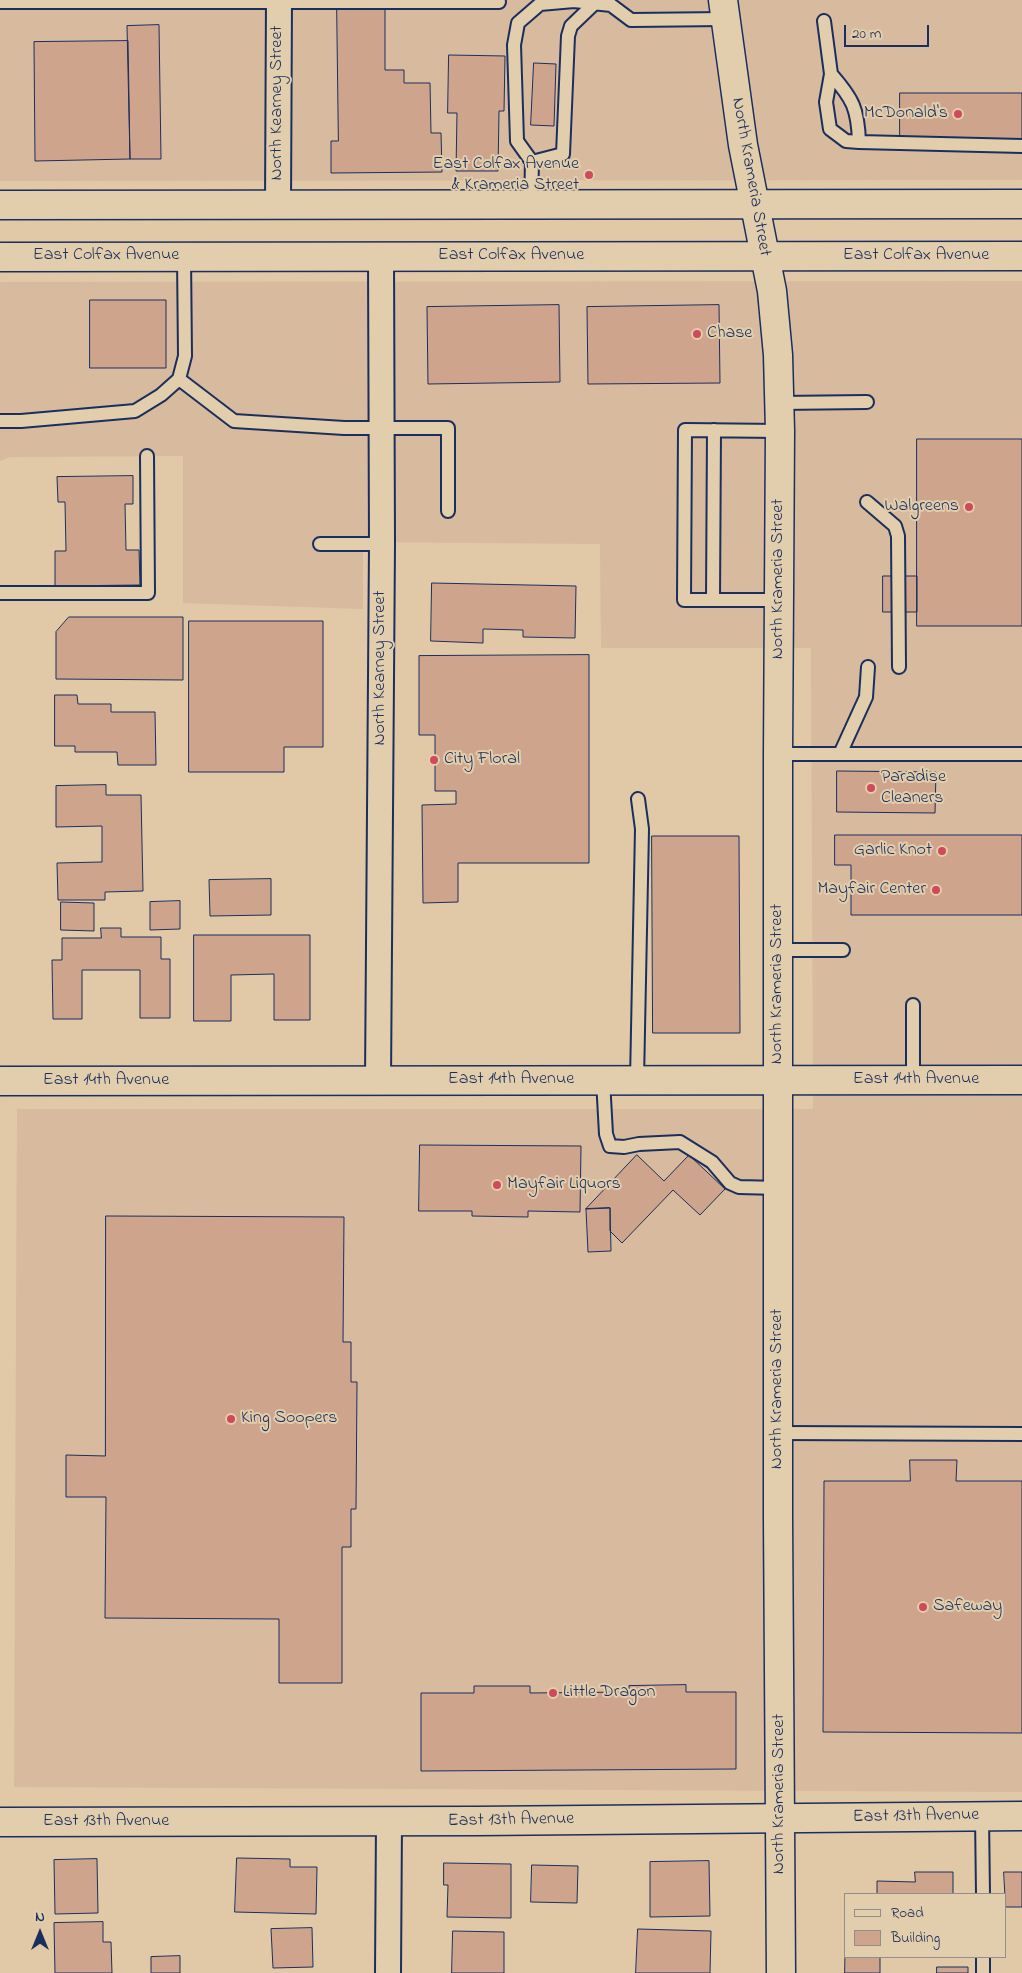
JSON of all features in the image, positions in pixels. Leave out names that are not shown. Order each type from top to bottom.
[{"type":"main road","name":"North Krameria Street","points":[[724,9],[742,145],[772,291],[777,333],[780,403],[778,600],[778,1433],[781,1973]]},
{"type":"main road","points":[[0,205],[1022,204]]},
{"type":"main road","name":"East Colfax Avenue","points":[[0,257],[1022,256]]},
{"type":"main road","name":"East 14th Avenue","points":[[0,1081],[1022,1080]]},
{"type":"main road","name":"East 13th Avenue","points":[[0,1822],[389,1822],[1022,1816]]},
{"type":"street","name":"North Kearney Street","points":[[278,206],[279,1]]},
{"type":"street","name":"North Kearney Street","points":[[378,1080],[382,544],[381,256]]},
{"type":"street","points":[[388,1973],[389,1822]]},
{"type":"lane","points":[[531,205],[532,162],[518,141],[514,45],[518,24],[540,4],[574,1],[611,5],[631,20],[724,9]]},
{"type":"lane","points":[[0,2],[499,2]]},
{"type":"lane","points":[[532,162],[563,154],[568,36],[571,26],[594,3]]},
{"type":"lane","points":[[824,21],[831,74],[826,102],[830,129],[846,141],[1022,146]]},
{"type":"lane","points":[[831,74],[850,96],[858,121],[859,142]]},
{"type":"lane","points":[[0,421],[21,421],[135,411],[161,395],[179,379],[185,356],[184,256]]},
{"type":"lane","points":[[179,379],[234,421],[344,428],[448,428],[448,511]]},
{"type":"lane","points":[[780,403],[867,402]]},
{"type":"lane","points":[[778,600],[684,600],[685,430],[780,431]]},
{"type":"lane","points":[[712,600],[714,430]]},
{"type":"lane","points":[[0,592],[148,593],[147,456]]},
{"type":"lane","points":[[867,502],[894,526],[898,536],[898,667]]},
{"type":"lane","points":[[320,544],[382,544]]},
{"type":"lane","points":[[840,754],[866,696],[868,668]]},
{"type":"lane","points":[[778,754],[1022,754]]},
{"type":"lane","points":[[636,1080],[642,829],[638,799]]},
{"type":"lane","points":[[779,950],[843,950]]},
{"type":"lane","points":[[913,1005],[913,1080]]},
{"type":"lane","points":[[602,1080],[606,1134],[610,1146],[624,1148],[639,1144],[680,1142],[712,1162],[730,1183],[739,1187],[779,1188]]},
{"type":"lane","points":[[778,1433],[1022,1434]]},
{"type":"lane","points":[[982,1816],[982,1893]]},
{"type":"lane","points":[[982,1958],[982,1973]]},
{"type":"shaded area","points":[[0,0],[1022,0],[1022,180],[0,181]]},
{"type":"shaded area","points":[[1022,281],[1022,1792],[14,1787],[17,1109],[813,1109],[811,648],[601,648],[600,544],[363,542],[363,609],[183,603],[183,456],[10,457],[0,461],[0,282]]},
{"type":"building","points":[[337,3],[385,3],[385,70],[404,70],[404,83],[430,83],[431,133],[441,133],[442,172],[331,173],[331,141],[338,141]]},
{"type":"building","points":[[159,25],[161,159],[130,159],[127,26]]},
{"type":"building","points":[[128,41],[130,159],[35,161],[34,42]]},
{"type":"building","points":[[449,55],[505,56],[504,111],[499,111],[498,171],[456,171],[457,113],[448,113]]},
{"type":"building","points":[[534,63],[556,64],[554,126],[531,125]]},
{"type":"building","points":[[900,93],[1022,93],[1022,139],[900,139]]},
{"type":"building","points":[[90,300],[166,300],[166,368],[90,368]]},
{"type":"building","points":[[559,305],[560,382],[428,384],[427,307]]},
{"type":"building","points":[[719,305],[720,383],[588,384],[587,307]]},
{"type":"building","name":"Walgreens","points":[[917,439],[1022,439],[1022,626],[917,626]]},
{"type":"building","points":[[133,476],[133,504],[125,504],[126,550],[139,550],[140,585],[55,586],[55,551],[66,551],[65,502],[58,502],[57,477]]},
{"type":"building","points":[[883,576],[917,576],[917,612],[883,612]]},
{"type":"building","points":[[432,583],[576,586],[575,638],[523,637],[523,630],[483,629],[483,643],[431,641]]},
{"type":"building","points":[[69,617],[183,617],[183,680],[56,679],[56,632]]},
{"type":"building","points":[[189,621],[323,621],[323,747],[284,747],[284,772],[189,772]]},
{"type":"building","points":[[589,655],[589,863],[458,863],[458,902],[423,903],[422,805],[456,804],[456,791],[435,791],[435,735],[419,735],[419,656]]},
{"type":"building","points":[[55,695],[77,695],[78,704],[111,704],[111,712],[155,712],[156,765],[118,765],[117,752],[75,752],[75,746],[55,746]]},
{"type":"building","points":[[837,771],[936,772],[935,813],[837,812]]},
{"type":"building","points":[[106,785],[106,795],[141,795],[143,891],[105,892],[105,900],[58,900],[57,863],[102,862],[102,826],[56,827],[56,786]]},
{"type":"building","name":"Mayfair Center","points":[[835,835],[1022,835],[1022,915],[851,915],[851,865],[835,865]]},
{"type":"building","points":[[652,836],[739,836],[740,1033],[653,1033]]},
{"type":"building","points":[[271,879],[271,915],[210,916],[209,880]]},
{"type":"building","points":[[180,901],[180,929],[150,930],[150,902]]},
{"type":"building","points":[[61,902],[94,903],[94,931],[61,930]]},
{"type":"building","points":[[101,928],[121,928],[121,937],[161,937],[161,959],[170,959],[170,1018],[140,1018],[140,970],[82,970],[82,1019],[53,1019],[52,960],[62,960],[62,938],[101,938]]},
{"type":"building","points":[[194,935],[310,935],[310,1020],[274,1020],[274,974],[231,975],[231,1021],[194,1021]]},
{"type":"building","points":[[420,1145],[581,1146],[580,1212],[528,1211],[528,1217],[472,1216],[472,1211],[419,1211]]},
{"type":"building","points":[[637,1155],[664,1181],[689,1155],[725,1189],[700,1215],[673,1190],[622,1243],[610,1231],[610,1208],[586,1209]]},
{"type":"building","points":[[610,1208],[611,1251],[588,1252],[586,1209]]},
{"type":"building","name":"King Soopers","points":[[106,1216],[344,1217],[343,1342],[351,1342],[351,1382],[357,1382],[356,1509],[351,1509],[351,1547],[342,1547],[342,1683],[279,1683],[279,1619],[105,1618],[106,1497],[66,1497],[66,1455],[105,1456]]},
{"type":"building","name":"Safeway","points":[[910,1460],[957,1460],[956,1481],[1022,1481],[1022,1733],[823,1732],[824,1481],[910,1481]]},
{"type":"building","points":[[686,1685],[686,1692],[736,1692],[736,1769],[421,1771],[421,1693],[474,1693],[474,1686],[530,1686],[530,1693],[629,1692],[629,1686]]},
{"type":"building","points":[[237,1858],[290,1859],[290,1867],[317,1867],[316,1914],[235,1912]]},
{"type":"building","points":[[97,1859],[98,1913],[55,1914],[54,1860]]},
{"type":"building","points":[[709,1861],[710,1916],[650,1917],[650,1862]]},
{"type":"building","points":[[444,1863],[511,1864],[511,1918],[447,1917],[448,1885],[444,1885]]},
{"type":"building","points":[[532,1865],[578,1866],[577,1903],[531,1902]]},
{"type":"building","points":[[915,1872],[953,1872],[953,1893],[877,1893],[877,1881],[915,1882]]},
{"type":"building","points":[[1004,1872],[1022,1872],[1022,1907],[1007,1907],[1007,1893],[1005,1893]]},
{"type":"building","points":[[103,1922],[103,1942],[111,1942],[112,1973],[55,1973],[54,1923]]},
{"type":"building","points":[[312,1928],[313,1967],[273,1968],[271,1929]]},
{"type":"building","points":[[638,1929],[711,1931],[710,1973],[636,1973]]},
{"type":"building","points":[[453,1931],[504,1932],[504,1973],[452,1973]]},
{"type":"building","points":[[180,1956],[180,1973],[151,1973],[151,1957]]},
{"type":"building","points":[[845,1958],[880,1958],[880,1973],[845,1973]]},
{"type":"building","points":[[937,1967],[968,1967],[968,1973],[937,1973]]},
{"type":"place","name":"McDonald's","points":[[958,114]]},
{"type":"place","name":"East Colfax Avenue & Krameria Street","points":[[589,175]]},
{"type":"place","name":"Chase","points":[[697,334]]},
{"type":"place","name":"Walgreens","points":[[969,507]]},
{"type":"place","name":"City Floral","points":[[434,760]]},
{"type":"place","name":"Paradise Cleaners","points":[[871,788]]},
{"type":"place","name":"Garlic Knot","points":[[942,851]]},
{"type":"place","name":"Mayfair Center","points":[[936,890]]},
{"type":"place","name":"Mayfair Liquors","points":[[497,1185]]},
{"type":"place","name":"King Soopers","points":[[231,1419]]},
{"type":"place","name":"Safeway","points":[[923,1607]]},
{"type":"place","name":"Little Dragon","points":[[553,1693]]}]
